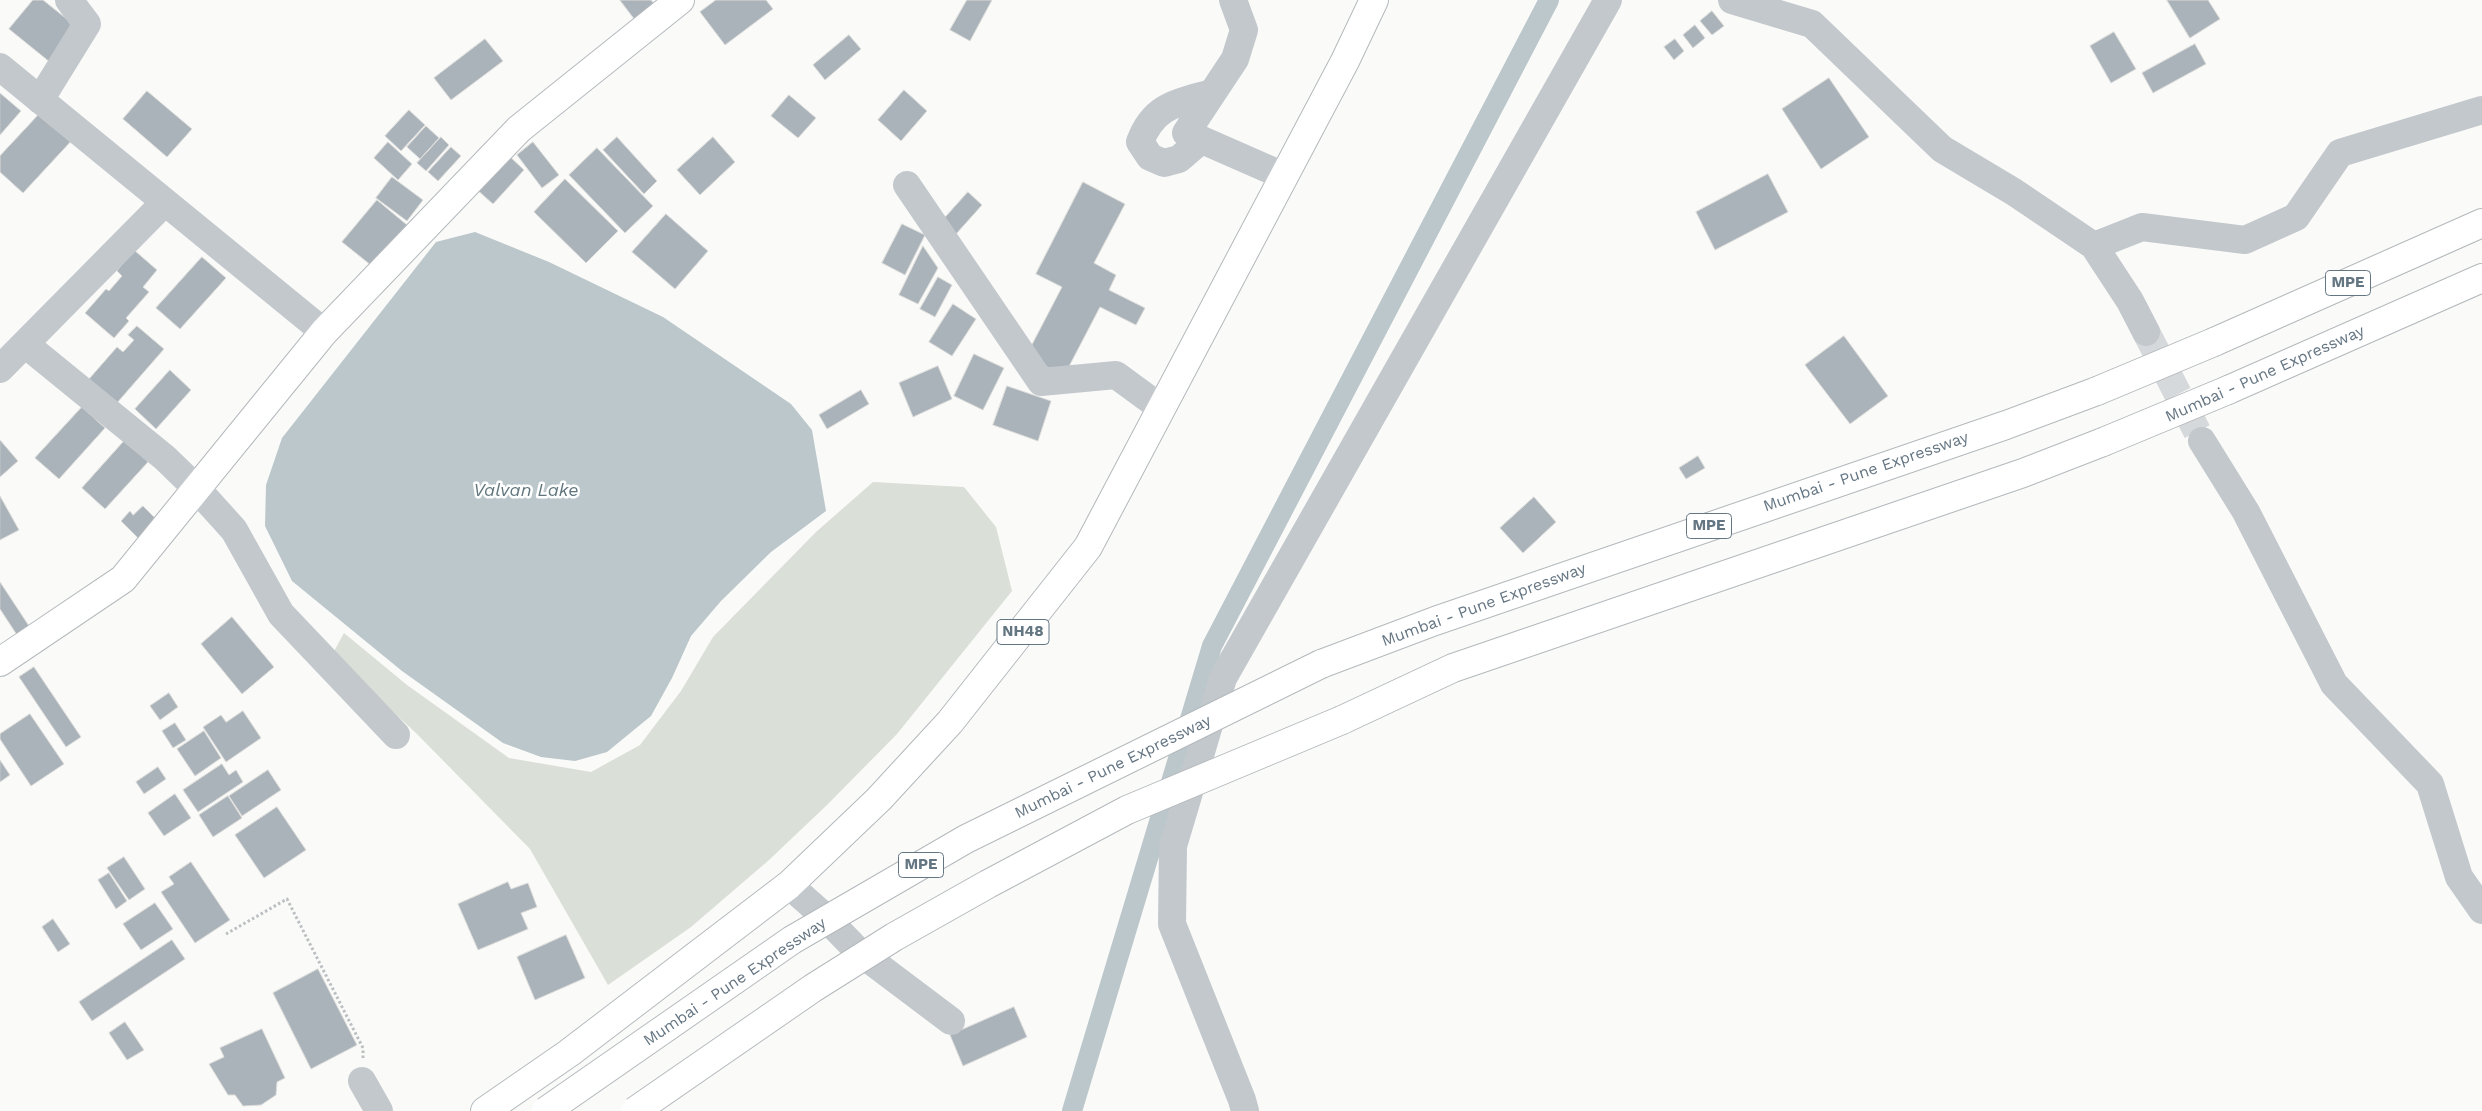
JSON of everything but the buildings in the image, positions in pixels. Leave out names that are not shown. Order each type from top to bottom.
[{"type":"main road","points":[[0,662],[123,579],[324,332],[519,129],[680,0]]},
{"type":"main road","name":"NH48","points":[[485,1111],[569,1053],[789,885],[885,792],[950,722],[1015,642],[1088,547],[1345,61],[1374,0]]},
{"type":"main road","name":"Mumbai - Pune Expressway","points":[[546,1111],[792,940],[933,858],[966,839],[1321,664],[1454,615],[2006,426],[2214,342],[2482,224]]},
{"type":"main road","name":"Mumbai - Pune Expressway","points":[[635,1111],[813,988],[894,937],[1126,810],[1342,720],[1453,668],[2022,473],[2104,442],[2228,390],[2482,278]]},
{"type":"street","points":[[40,100],[87,24],[69,0]]},
{"type":"street","points":[[1232,0],[1244,30],[1235,59],[1186,133],[1284,176]]},
{"type":"street","points":[[1244,1111],[1242,1100],[1172,924],[1173,846],[1223,678],[1608,0]]},
{"type":"street","points":[[1732,0],[1812,24],[1942,150],[2014,192],[2094,246],[2130,301],[2146,332]]},
{"type":"street","points":[[0,67],[324,332]]},
{"type":"street","points":[[1201,140],[1179,159],[1164,163],[1150,157],[1140,142],[1147,124],[1164,108],[1212,93]]},
{"type":"street","points":[[2094,246],[2142,227],[2245,240],[2296,217],[2340,153],[2482,110]]},
{"type":"street","points":[[908,185],[1041,382],[1116,375],[1162,408]]},
{"type":"street","points":[[0,369],[165,202]]},
{"type":"street","points":[[25,344],[166,458],[197,489],[234,530],[281,614],[396,735]]},
{"type":"street","points":[[2202,442],[2246,512],[2334,684],[2430,784],[2459,877],[2482,910]]},
{"type":"street","points":[[789,885],[825,917],[858,951],[951,1021]]},
{"type":"street","points":[[362,1081],[379,1111]]},
{"type":"path","points":[[226,934],[287,899],[363,1048],[362,1081]]},
{"type":"shaded area","points":[[873,482],[964,487],[996,527],[1012,591],[897,734],[827,805],[769,860],[691,927],[608,985],[530,849],[417,734],[332,655],[344,633],[407,685],[509,758],[591,772],[640,745],[681,691],[713,637],[816,532]]},
{"type":"water","name":"Valvan Lake","points":[[475,232],[549,262],[663,317],[791,404],[812,430],[826,511],[771,552],[721,601],[691,636],[672,678],[651,716],[607,752],[575,761],[541,757],[503,743],[402,671],[292,581],[265,526],[266,485],[282,438],[436,242]]},
{"type":"waterway","points":[[1072,1111],[1212,646],[1549,0]]},
{"type":"tunnel","points":[[2146,332],[2202,441]]}]
